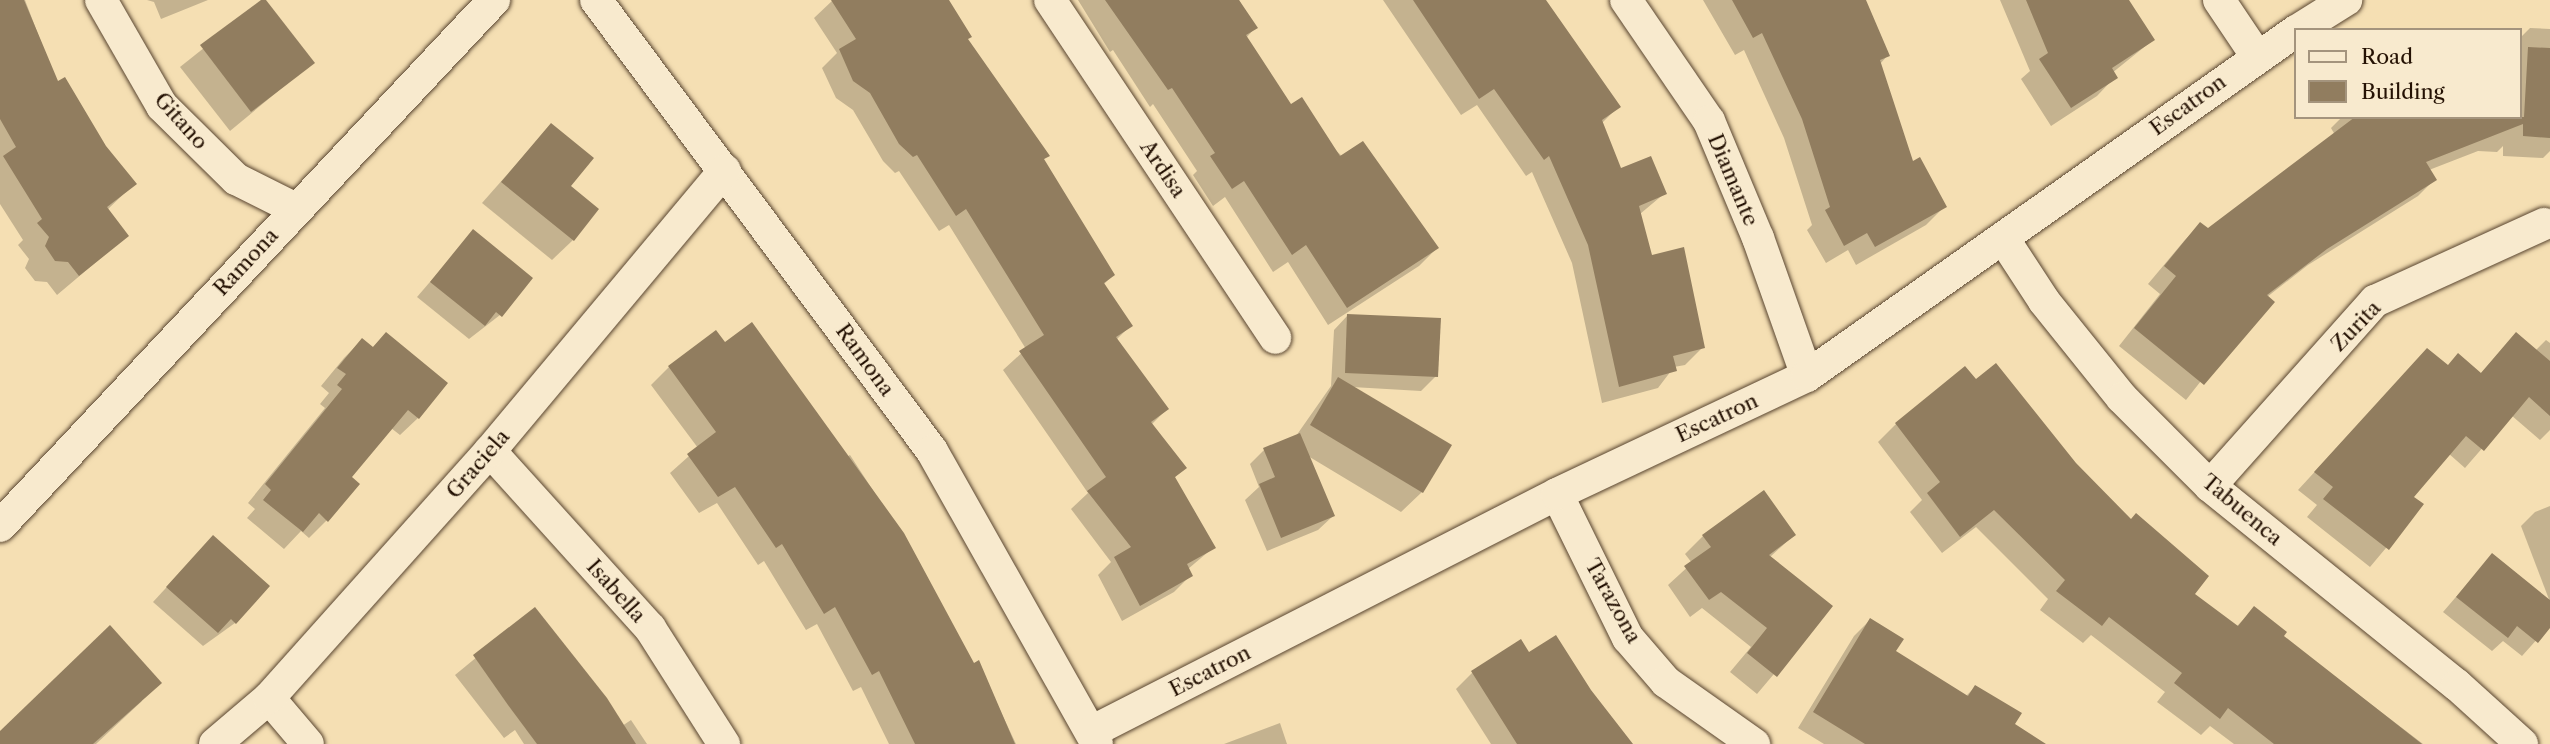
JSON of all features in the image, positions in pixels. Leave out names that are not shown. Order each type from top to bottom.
[{"type":"street","name":"Gitano","points":[[101,0],[162,106],[236,179],[296,209]]},
{"type":"street","name":"Ramona","points":[[4,514],[494,0]]},
{"type":"street","name":"Ramona","points":[[596,0],[932,451],[1095,738]]},
{"type":"street","name":"Ardisa","points":[[1050,0],[1275,338]]},
{"type":"street","name":"Diamante","points":[[1626,0],[1709,121],[1758,238],[1807,376]]},
{"type":"street","points":[[2219,0],[2256,55]]},
{"type":"street","name":"Escatron","points":[[2300,28],[2346,0]]},
{"type":"street","name":"Escatron","points":[[1095,738],[1557,494],[1807,376],[2256,55],[2294,32]]},
{"type":"street","name":"Graciela","points":[[215,744],[269,698],[489,451],[725,170]]},
{"type":"street","name":"Zurita","points":[[2210,486],[2375,301],[2544,224]]},
{"type":"street","name":"Tabuenca","points":[[2003,238],[2044,301],[2122,398],[2210,486],[2457,685],[2522,744]]},
{"type":"street","name":"Isabella","points":[[489,451],[650,628],[724,744]]},
{"type":"street","name":"Tarazona","points":[[1557,494],[1628,638],[1666,682],[1754,744]]},
{"type":"street","points":[[269,698],[308,744]]},
{"type":"building","points":[[0,0],[24,0],[58,81],[65,77],[106,146],[137,184],[107,207],[129,236],[79,276],[68,262],[55,261],[45,246],[49,237],[37,223],[42,219],[3,156],[16,147],[0,119]]},
{"type":"building","points":[[261,0],[266,0],[315,63],[251,112],[200,45]]},
{"type":"building","points":[[831,0],[949,0],[972,37],[968,39],[1050,156],[1044,159],[1115,275],[1104,283],[1133,326],[1116,337],[1169,409],[1151,422],[1187,468],[1175,477],[1216,548],[1187,564],[1193,576],[1140,606],[1114,557],[1131,547],[1087,491],[1106,477],[1019,351],[1044,335],[966,209],[956,216],[917,155],[913,157],[899,144],[870,93],[853,81],[839,49],[856,39]]},
{"type":"building","points":[[1105,0],[1239,0],[1258,28],[1246,35],[1291,104],[1302,97],[1340,156],[1363,141],[1439,248],[1347,308],[1306,245],[1292,255],[1244,181],[1232,189],[1210,156],[1215,153],[1172,88],[1168,90]]},
{"type":"building","points":[[1413,0],[1546,0],[1621,107],[1602,120],[1621,168],[1651,156],[1667,194],[1639,206],[1652,255],[1684,247],[1705,348],[1673,356],[1677,371],[1619,387],[1588,245],[1549,156],[1544,160],[1494,89],[1479,99]]},
{"type":"building","points":[[1732,0],[1866,0],[1890,56],[1880,60],[1913,161],[1920,157],[1947,207],[1875,247],[1867,233],[1844,246],[1825,210],[1830,207],[1802,119],[1762,33],[1753,38]]},
{"type":"building","points":[[2026,0],[2129,0],[2155,40],[2112,68],[2118,78],[2071,108],[2039,59],[2048,53]]},
{"type":"building","points":[[2528,47],[2550,48],[2550,138],[2523,136],[2523,124],[2426,162],[2437,180],[2327,249],[2267,295],[2275,302],[2204,385],[2134,328],[2176,276],[2164,266],[2200,222],[2208,228],[2352,119],[2524,117]]},
{"type":"building","points":[[551,123],[594,158],[571,186],[599,209],[574,241],[501,182]]},
{"type":"building","points":[[473,229],[533,278],[502,317],[496,312],[485,326],[430,282]]},
{"type":"building","points":[[1347,314],[1441,318],[1438,377],[1345,373]]},
{"type":"building","points":[[752,322],[904,533],[974,663],[979,660],[1015,744],[915,744],[879,671],[872,675],[835,607],[824,614],[782,544],[776,548],[735,487],[718,497],[687,454],[716,432],[668,366],[716,330],[725,342]]},
{"type":"building","points":[[386,332],[448,383],[419,419],[408,410],[352,477],[360,484],[328,522],[319,513],[303,532],[263,500],[271,490],[265,484],[342,389],[337,385],[346,374],[337,368],[362,338],[373,347]]},
{"type":"building","points":[[2516,332],[2550,361],[2550,416],[2529,397],[2484,451],[2466,436],[2414,497],[2424,504],[2389,550],[2323,499],[2333,487],[2314,472],[2427,348],[2448,365],[2458,353],[2481,373]]},
{"type":"building","points":[[1996,363],[2076,463],[2131,519],[2136,513],[2209,576],[2195,594],[2238,626],[2254,606],[2287,632],[2284,636],[2422,744],[2274,744],[2228,708],[2220,719],[2174,683],[2182,673],[2109,617],[2102,626],[2056,591],[2065,580],[1994,510],[1960,537],[1927,493],[1940,482],[1895,423],[1965,366],[1976,379]]},
{"type":"building","points":[[1338,377],[1452,445],[1423,493],[1310,425]]},
{"type":"building","points":[[1300,433],[1335,516],[1281,538],[1259,484],[1275,477],[1263,448]]},
{"type":"building","points":[[1764,490],[1796,535],[1769,555],[1833,606],[1777,677],[1747,653],[1767,628],[1721,592],[1709,600],[1684,566],[1711,547],[1702,535]]},
{"type":"building","points":[[213,535],[270,586],[236,624],[231,619],[218,633],[166,587]]},
{"type":"building","points":[[2492,553],[2550,600],[2550,628],[2538,643],[2517,626],[2508,638],[2456,597]]},
{"type":"building","points":[[535,607],[607,698],[636,744],[537,744],[508,705],[473,655]]},
{"type":"building","points":[[1870,618],[1904,639],[1896,651],[1968,696],[1975,685],[2022,713],[2015,724],[2046,744],[1865,744],[1813,712]]},
{"type":"building","points":[[110,625],[162,683],[93,744],[0,744],[0,731]]},
{"type":"building","points":[[1556,635],[1591,690],[1633,744],[1517,744],[1471,671],[1521,639],[1529,652]]}]
